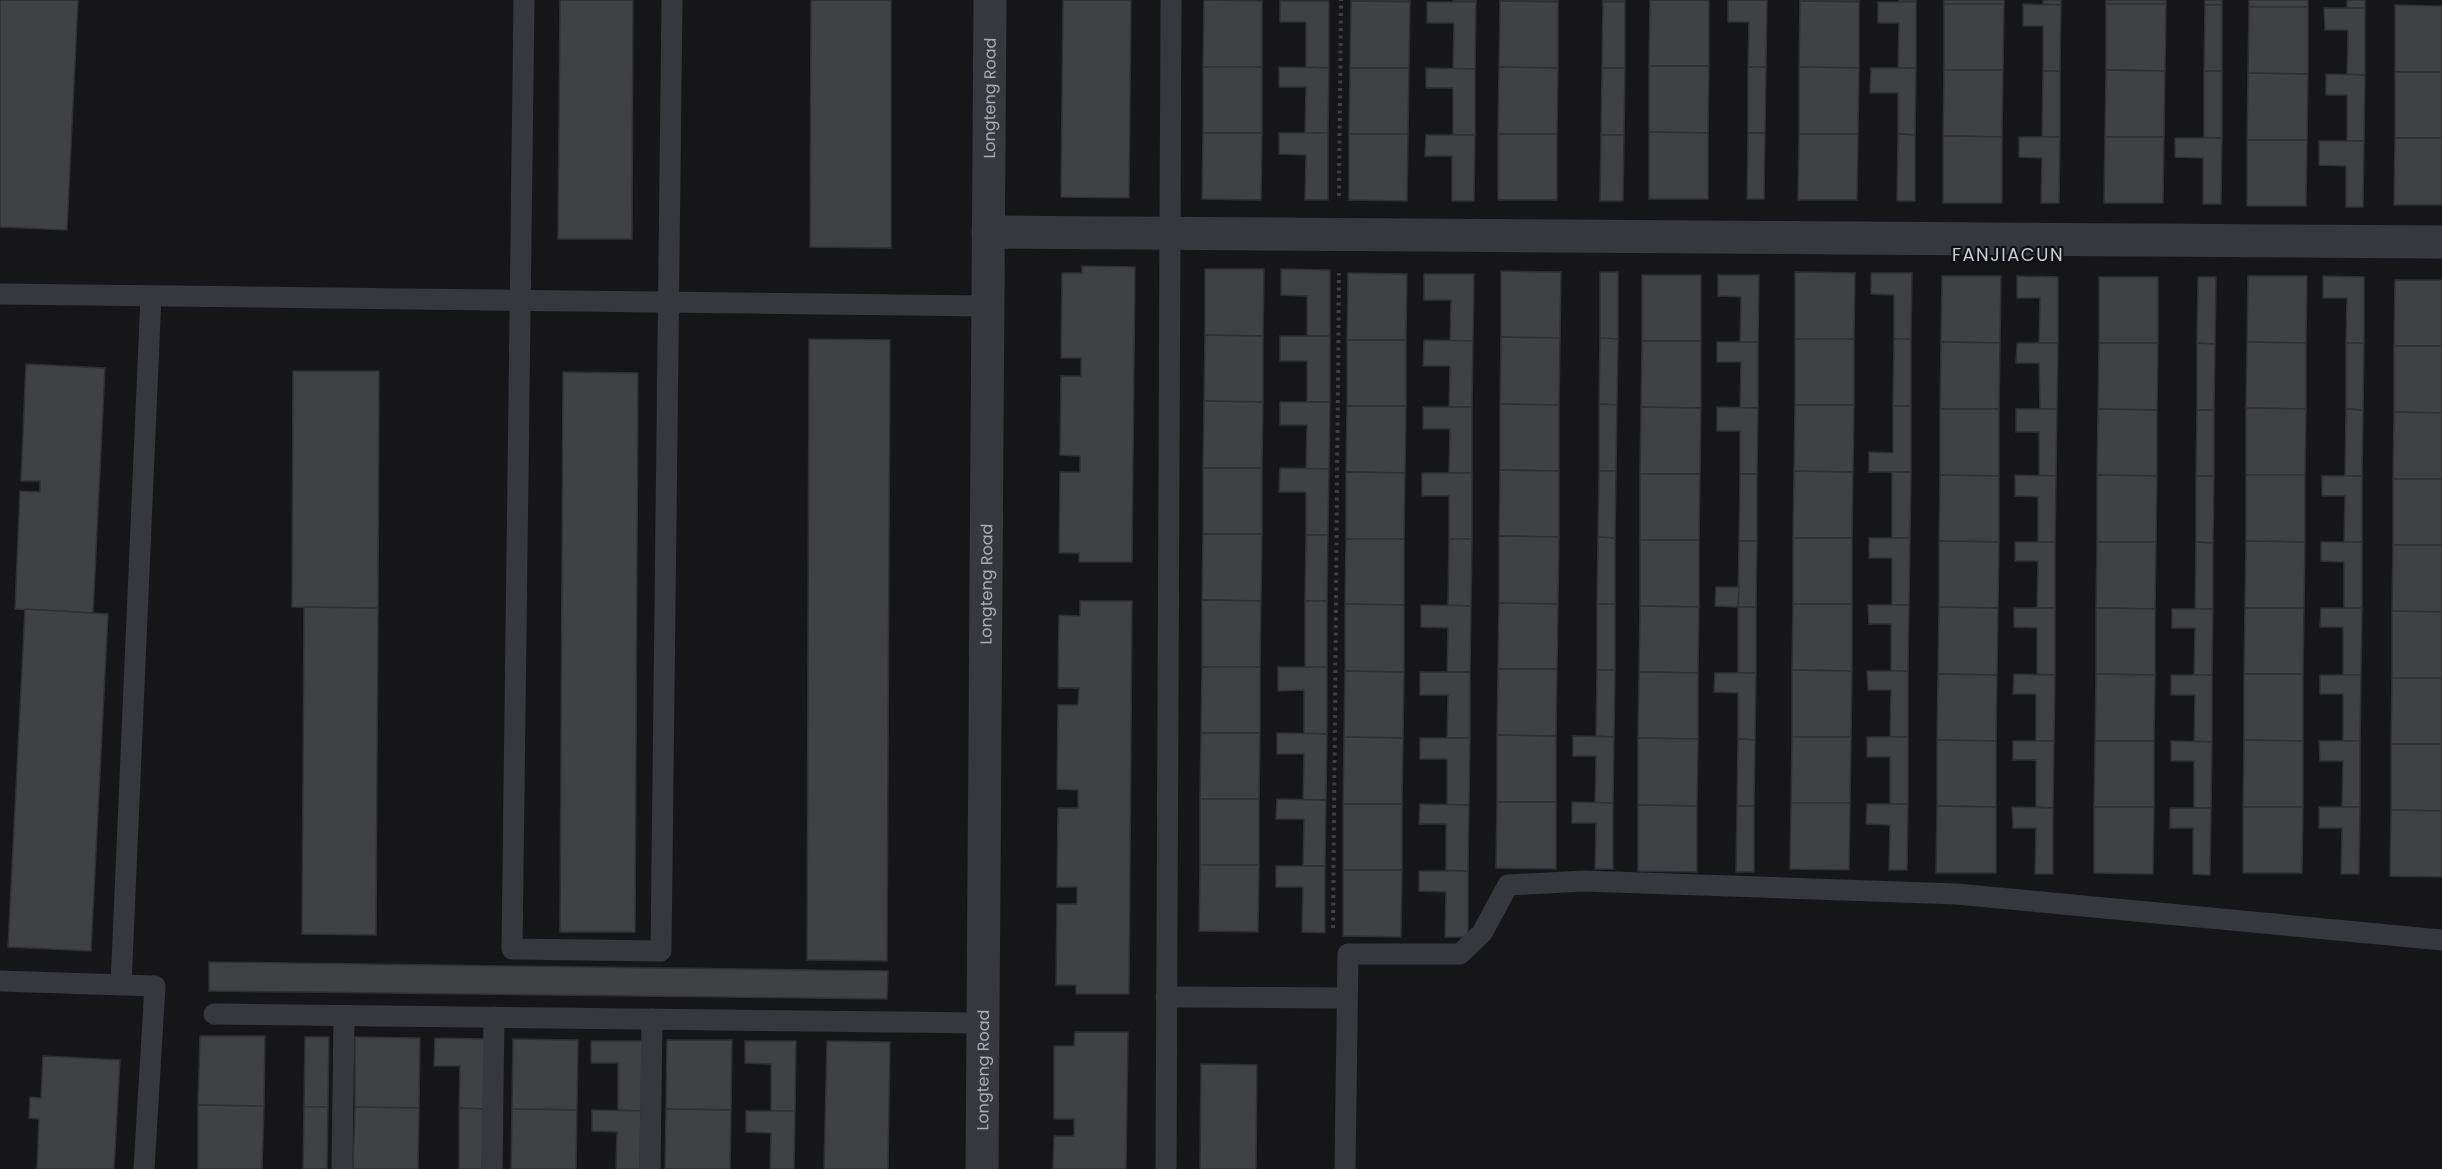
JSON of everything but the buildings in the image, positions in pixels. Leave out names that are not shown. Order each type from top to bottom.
[{"type":"street","name":"Longteng Road","points":[[981,1169],[990,0]]},
{"type":"street","points":[[988,231],[2442,242]]},
{"type":"lane","points":[[524,0],[512,949],[661,951],[672,0]]},
{"type":"lane","points":[[1166,1169],[1171,0]]},
{"type":"lane","points":[[0,294],[987,306]]},
{"type":"lane","points":[[122,985],[151,296]]},
{"type":"lane","points":[[1345,1169],[1348,954],[1460,954],[1482,933],[1508,885],[1584,881],[1957,894],[2442,940]]},
{"type":"lane","points":[[0,981],[155,986],[144,1169]]},
{"type":"lane","points":[[1167,997],[1346,998]]},
{"type":"lane","points":[[214,1014],[982,1023]]},
{"type":"lane","points":[[342,1169],[344,1016]]},
{"type":"lane","points":[[492,1169],[494,1017]]},
{"type":"lane","points":[[650,1169],[652,1019]]},
{"type":"path","points":[[1341,0],[1332,943],[1348,954]]},
{"type":"district","name":"FANJIACUN","points":[[2008,254]]}]
